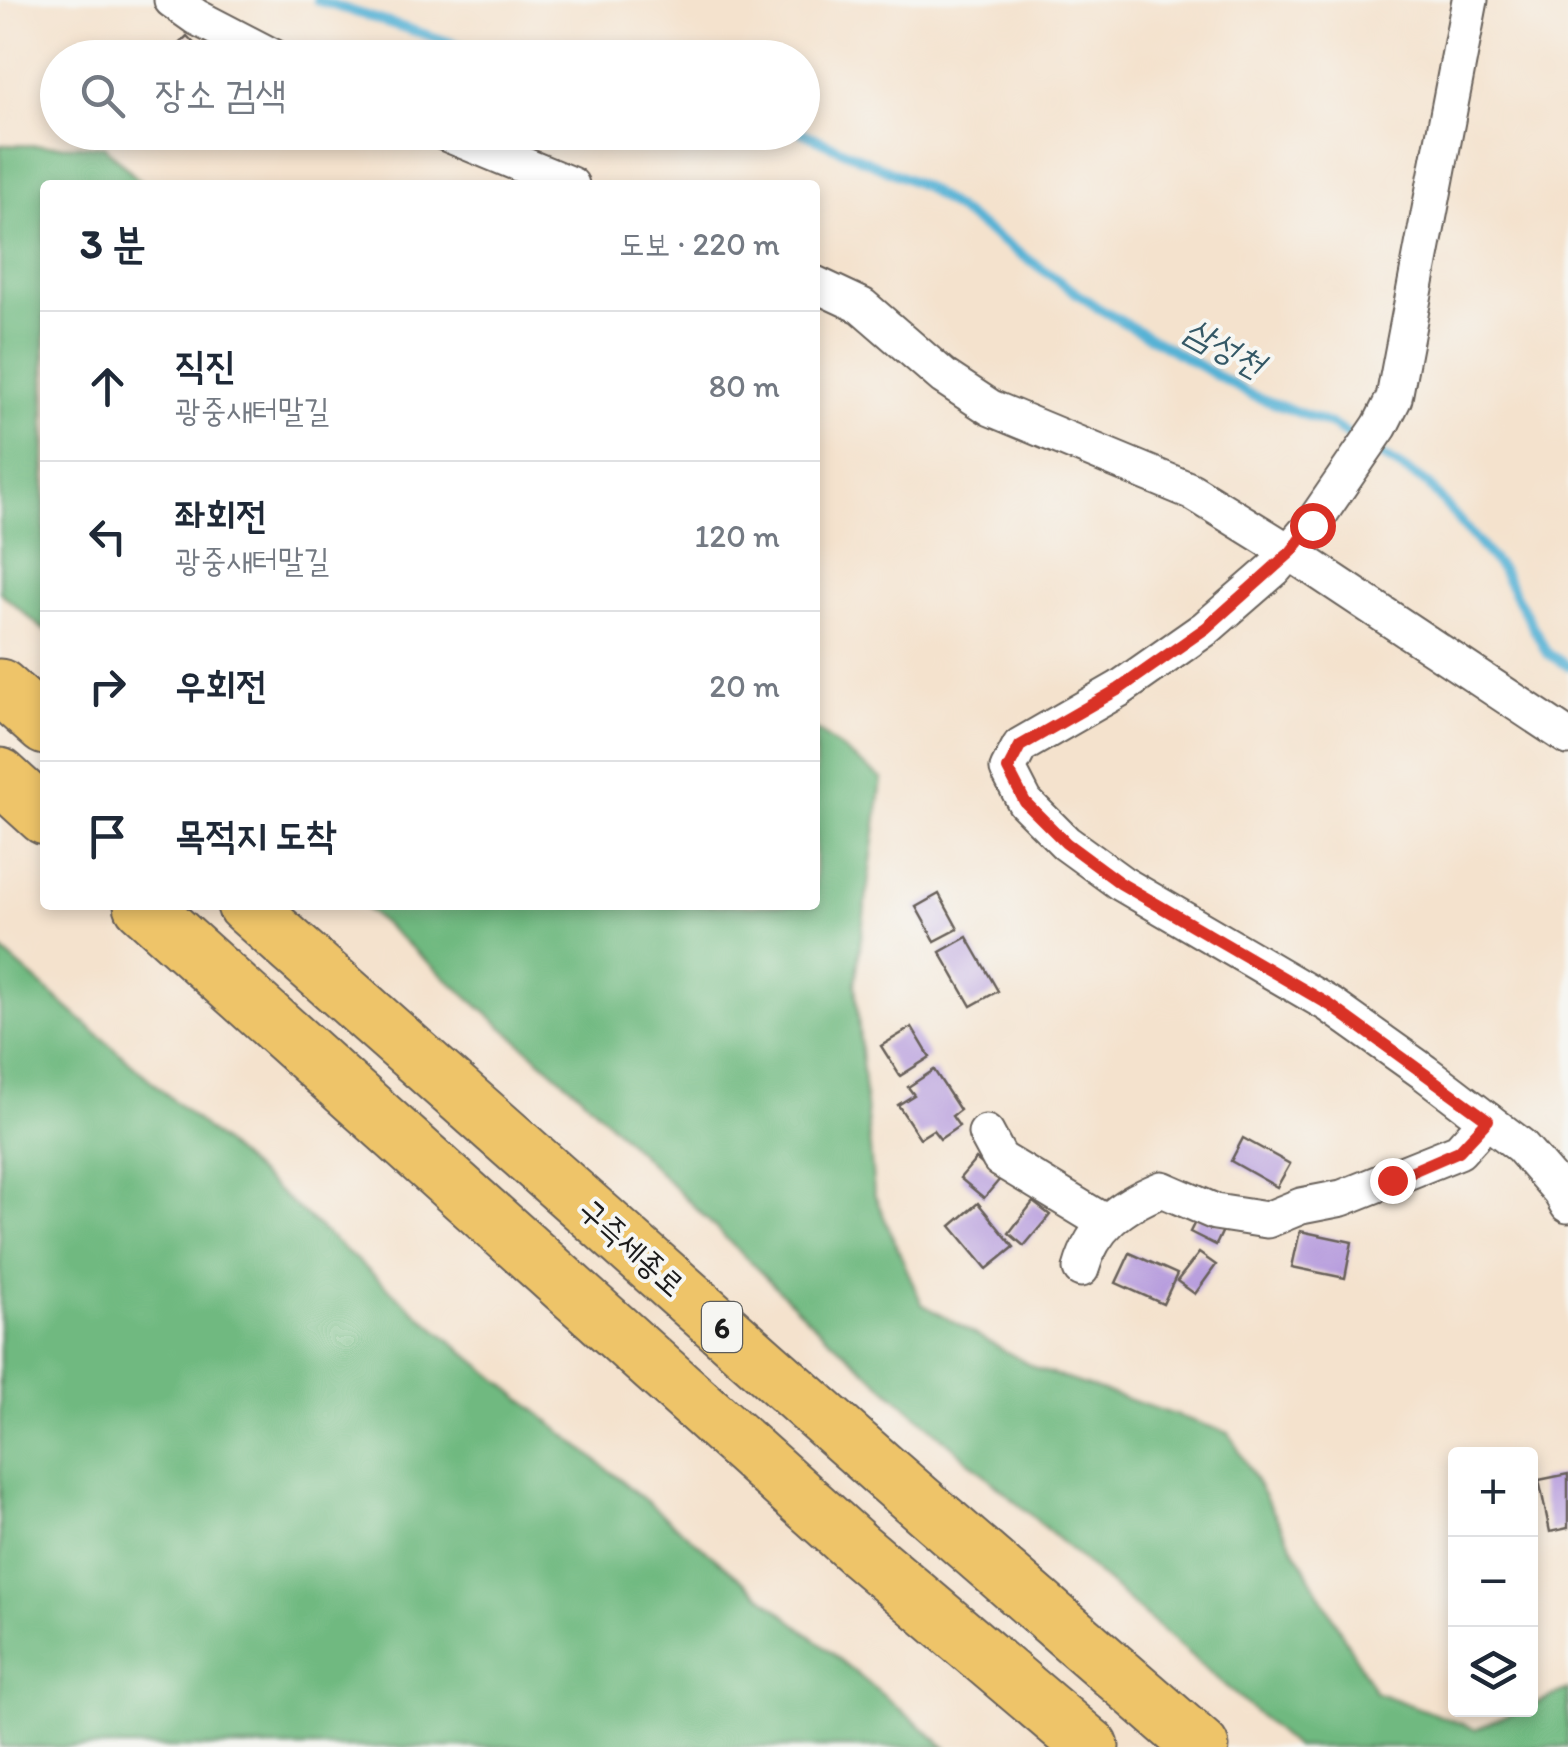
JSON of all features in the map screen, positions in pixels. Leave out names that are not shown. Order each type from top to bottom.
[{"type":"highway","points":[[0,686],[40,722]]},
{"type":"highway","points":[[0,776],[40,812]]},
{"type":"highway","name":"6","points":[[148,910],[858,1549],[1091,1747]]},
{"type":"highway","name":"구즉세종로","points":[[250,910],[1201,1747]]},
{"type":"street","points":[[172,0],[240,40]]},
{"type":"street","points":[[1470,0],[1394,398],[1380,426],[1301,539],[1206,628],[1119,689],[1020,746],[1008,769],[1025,802],[1066,843],[1120,883],[1330,1005],[1521,1146],[1568,1205]]},
{"type":"street","points":[[487,150],[560,180]]},
{"type":"street","points":[[820,286],[862,306],[944,377],[991,408],[1301,539],[1568,737]]},
{"type":"street","points":[[1082,1270],[1086,1251],[1104,1222],[1136,1200],[1162,1189],[1215,1212],[1267,1220],[1301,1206],[1342,1198],[1459,1151],[1488,1120]]},
{"type":"street","points":[[986,1133],[1000,1159],[1104,1222]]},
{"type":"green space","points":[[0,145],[40,145],[40,150],[108,150],[139,180],[40,180],[40,627],[0,592]]},
{"type":"green space","points":[[820,733],[882,779],[855,984],[874,1194],[922,1304],[1037,1369],[1229,1433],[1375,1692],[1475,1729],[1505,1717],[1538,1717],[1538,1703],[1568,1690],[1568,1747],[1295,1747],[813,1324],[581,1095],[368,910],[820,910]]},
{"type":"green space","points":[[0,949],[424,1319],[946,1747],[0,1747]]},
{"type":"building","points":[[939,894],[958,929],[935,941],[916,907]]},
{"type":"building","points":[[967,937],[998,991],[971,1006],[940,952]]},
{"type":"building","points":[[912,1027],[930,1057],[900,1076],[881,1046]]},
{"type":"building","points":[[934,1070],[960,1110],[952,1116],[959,1126],[940,1139],[933,1130],[920,1138],[898,1105],[914,1095],[908,1087]]},
{"type":"building","points":[[1243,1138],[1290,1164],[1277,1187],[1231,1161]]},
{"type":"building","points":[[976,1159],[1000,1179],[984,1198],[960,1178]]},
{"type":"building","points":[[1033,1202],[1050,1215],[1024,1246],[1009,1233]]},
{"type":"building","points":[[978,1203],[1014,1247],[987,1269],[951,1226]]},
{"type":"building","points":[[1199,1214],[1225,1226],[1216,1245],[1190,1232]]},
{"type":"building","points":[[1300,1231],[1352,1242],[1345,1278],[1292,1267]]},
{"type":"building","points":[[1130,1253],[1177,1274],[1163,1304],[1116,1283]]},
{"type":"building","points":[[1199,1253],[1216,1265],[1195,1294],[1177,1281]]},
{"type":"building","points":[[1568,1474],[1568,1528],[1550,1532],[1539,1480]]},
{"type":"waterway","name":"삼성천","points":[[317,0],[443,40]]},
{"type":"waterway","name":"삼성천","points":[[820,140],[923,186],[1098,308],[1251,395],[1332,425],[1428,484],[1503,572],[1547,653],[1568,666]]},
{"type":"route","points":[[1312,525],[1274,569],[1206,628],[1119,689],[1020,746],[1008,769],[1025,802],[1066,843],[1120,883],[1330,1005],[1488,1120],[1459,1151],[1392,1180]]}]
